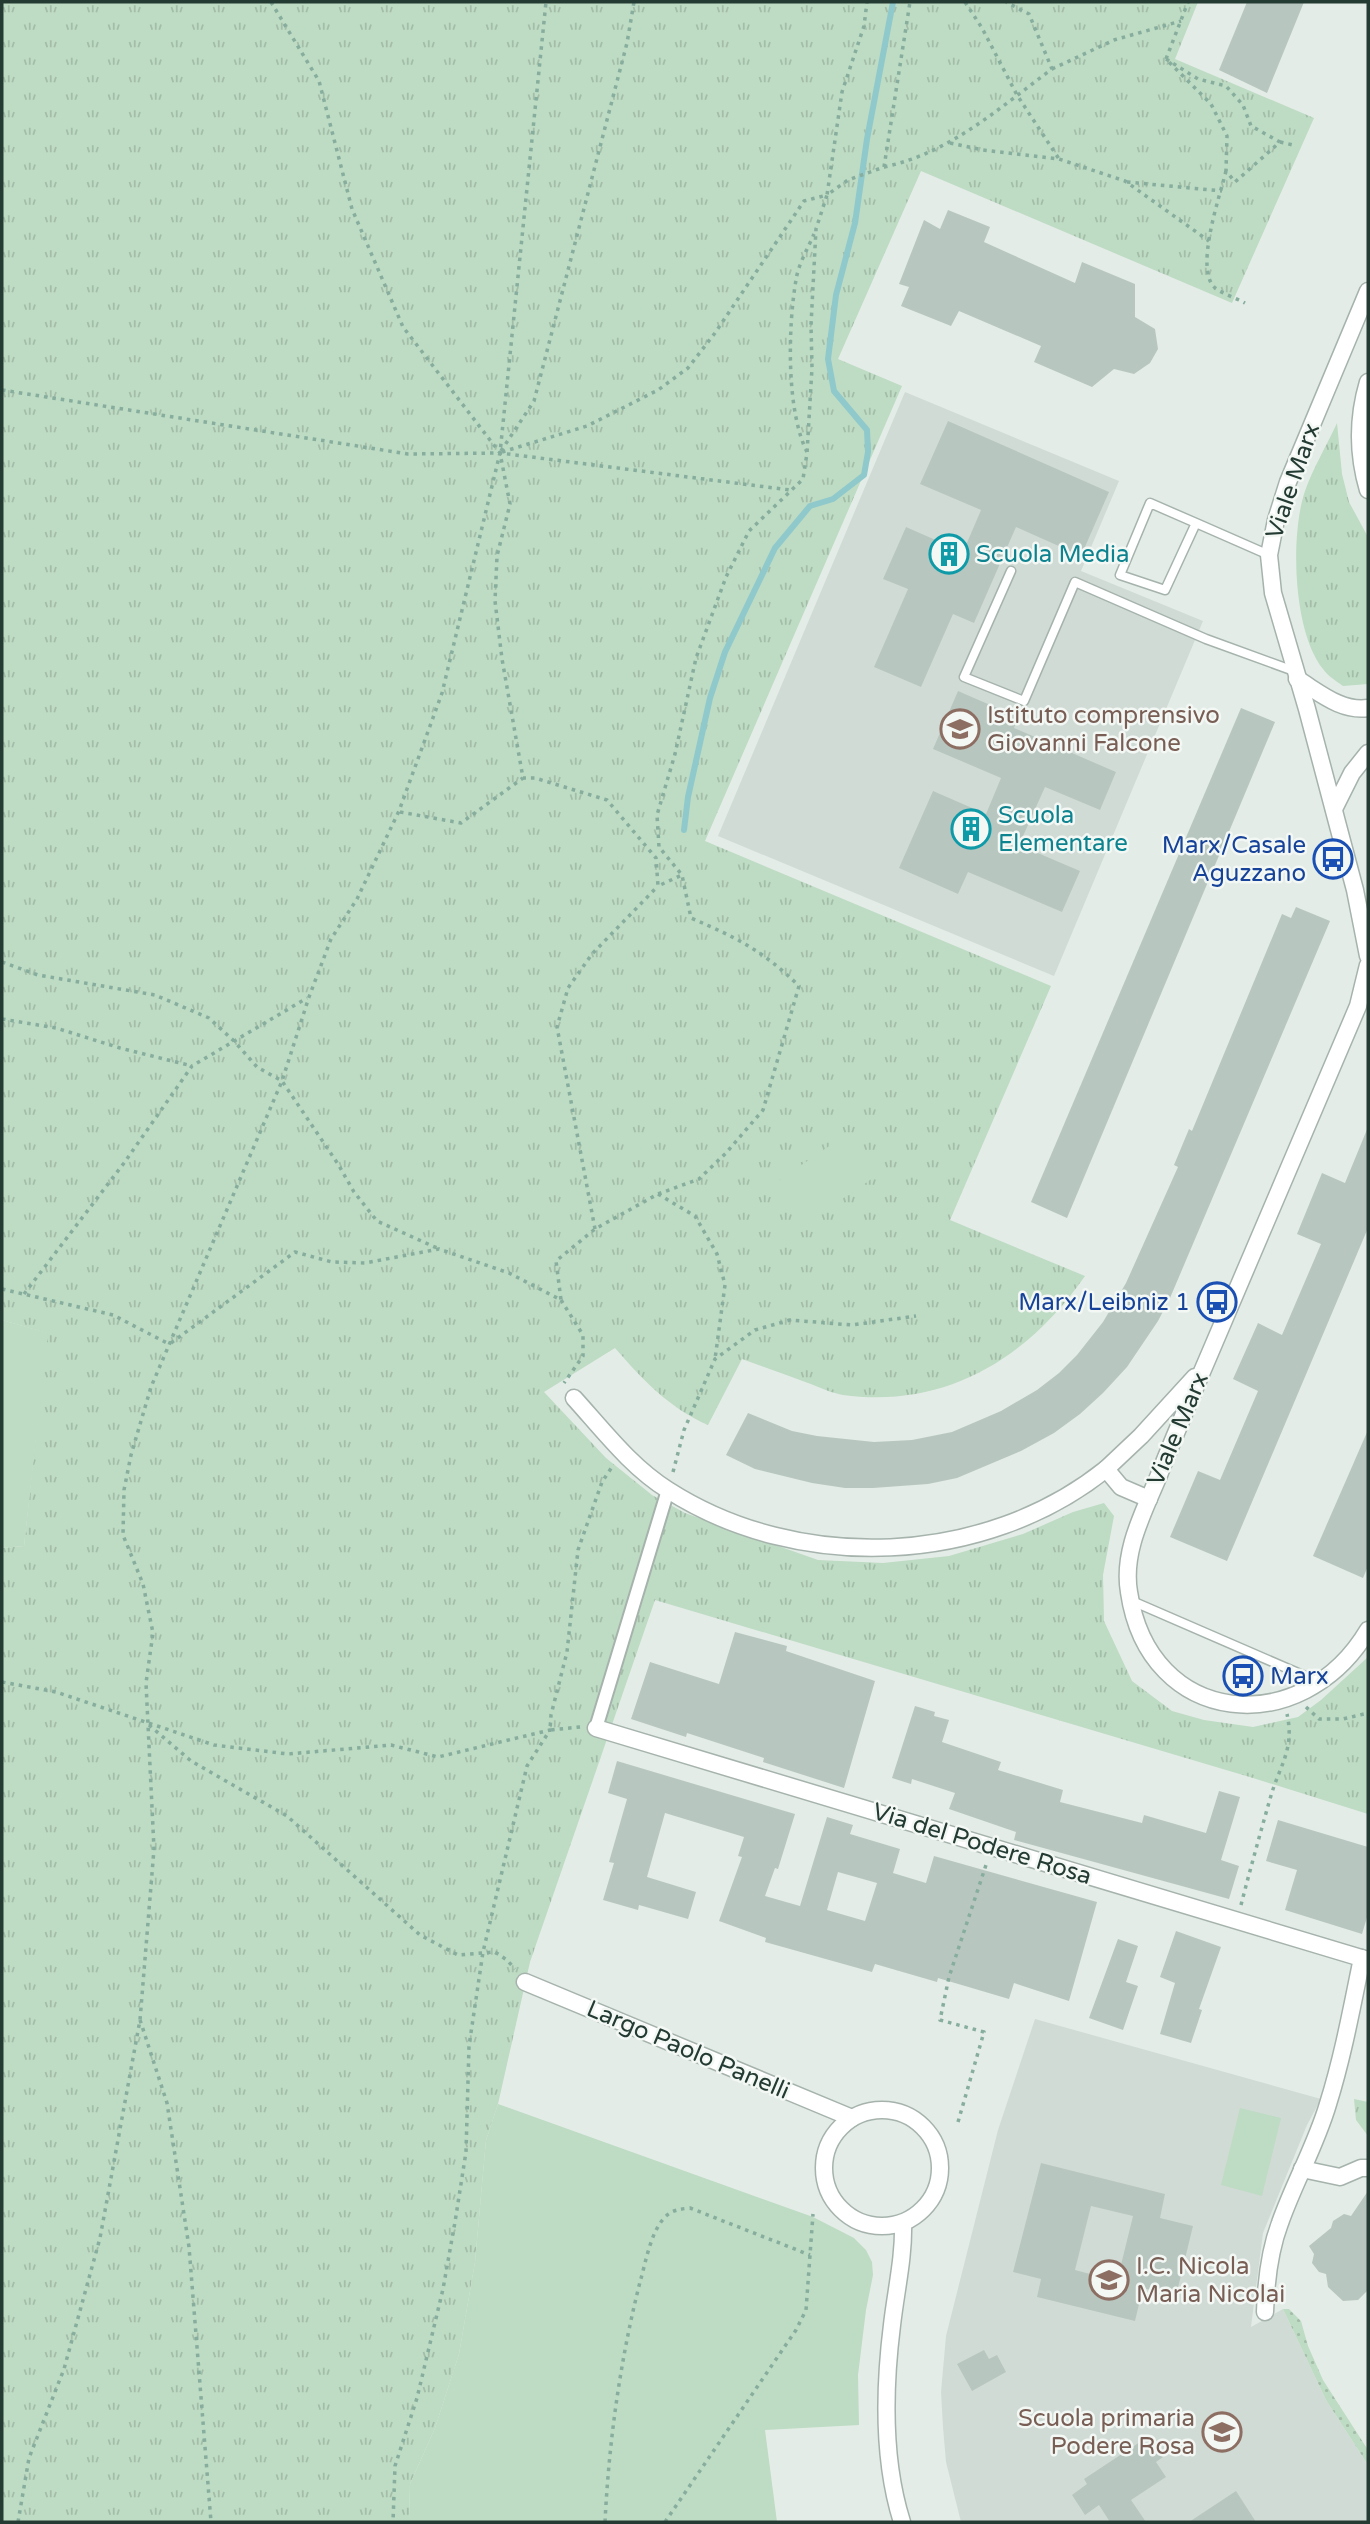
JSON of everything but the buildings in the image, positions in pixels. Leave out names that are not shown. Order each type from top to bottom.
[{"type":"street","name":"Viale Marx","points":[[1368,291],[1288,482],[1269,555],[1273,593],[1334,809],[1355,890],[1368,956]]},
{"type":"street","name":"Viale Marx","points":[[1368,382],[1360,416],[1359,439],[1360,459],[1368,490]]},
{"type":"street","points":[[1296,675],[1339,704],[1353,709],[1368,708]]},
{"type":"street","points":[[1334,809],[1352,773],[1368,753]]},
{"type":"street","name":"Viale Marx","points":[[1368,965],[1358,1006],[1149,1499],[1138,1527],[1127,1577],[1130,1600],[1145,1644],[1158,1662],[1178,1682],[1204,1696],[1227,1704],[1255,1705],[1289,1698],[1318,1682],[1350,1655],[1368,1630]]},
{"type":"street","points":[[574,1398],[646,1474],[668,1490],[720,1516],[785,1538],[840,1547],[899,1547],[965,1537],[1009,1524],[1057,1501],[1106,1469],[1151,1426],[1203,1368]]},
{"type":"street","points":[[1106,1469],[1121,1487],[1149,1499]]},
{"type":"street","points":[[596,1728],[668,1490]]},
{"type":"street","name":"Via del Podere Rosa","points":[[596,1728],[1365,1959]]},
{"type":"street","points":[[1265,2312],[1267,2277],[1279,2224],[1328,2106],[1365,1959]]},
{"type":"street","name":"Largo Paolo Panelli","points":[[525,1982],[852,2118]]},
{"type":"street","points":[[889,2110],[908,2116],[923,2127],[935,2142],[940,2161],[939,2180],[932,2198],[920,2213],[903,2223],[884,2227],[865,2225],[848,2216],[834,2203],[826,2185],[824,2166],[827,2148],[837,2131],[852,2118],[870,2111],[889,2110]]},
{"type":"street","points":[[1302,2168],[1340,2177],[1361,2168],[1368,2168]]},
{"type":"street","points":[[902,2522],[889,2458],[887,2399],[892,2325],[902,2260],[903,2223]]},
{"type":"lane","points":[[1196,523],[1165,590],[1120,575],[1150,503],[1196,523],[1269,555]]},
{"type":"lane","points":[[1012,572],[964,677],[1024,701],[1075,582],[1296,675]]},
{"type":"lane","points":[[1130,1600],[1318,1682]]},
{"type":"path","points":[[271,2],[319,82],[352,209],[403,327],[500,453],[510,505],[497,556],[495,601],[502,659],[523,778]]},
{"type":"path","points":[[18,2522],[29,2459],[64,2370],[100,2238],[140,2020],[154,1849],[146,1683],[153,1633],[143,1584],[123,1535],[124,1490],[131,1455],[151,1387],[282,1081],[331,939],[357,899],[399,811],[442,693],[500,453],[546,2]]},
{"type":"path","points":[[500,453],[534,401],[627,43],[634,2]]},
{"type":"path","points":[[807,453],[799,435],[792,381],[796,277],[827,195],[842,92],[864,26],[867,2]]},
{"type":"path","points":[[884,167],[910,2]]},
{"type":"path","points":[[965,2],[982,28],[1017,95],[1059,159]]},
{"type":"path","points":[[1006,2],[1029,14],[1052,69]]},
{"type":"path","points":[[1166,59],[1188,2]]},
{"type":"path","points":[[500,453],[587,426],[658,390],[688,369],[804,201],[827,195],[848,180],[911,161],[950,143],[1052,69],[1114,40],[1181,21]]},
{"type":"path","points":[[1166,59],[1198,79],[1226,86],[1242,105],[1251,126],[1280,142],[1293,145]]},
{"type":"path","points":[[1166,59],[1211,104],[1227,136],[1226,171],[1209,241],[1207,272],[1214,287],[1245,303]]},
{"type":"path","points":[[1226,171],[1235,182],[1280,142]]},
{"type":"path","points":[[950,143],[983,150],[1059,159],[1125,181],[1222,191]]},
{"type":"path","points":[[1125,181],[1209,241]]},
{"type":"path","points":[[574,1398],[563,1384],[583,1356],[583,1335],[561,1300],[556,1261],[595,1229],[658,1194],[699,1179],[726,1153],[763,1110],[799,986],[774,961],[739,939],[691,918],[682,875],[659,846],[657,815],[675,754],[695,658],[726,577],[749,531],[803,479],[807,453],[816,229]]},
{"type":"path","points":[[2,390],[408,454],[500,453],[790,491]]},
{"type":"path","points":[[399,811],[461,822],[523,778],[534,778],[607,800],[656,858],[659,886]]},
{"type":"path","points":[[595,1229],[557,1027],[568,988],[592,954],[659,886],[682,875]]},
{"type":"path","points":[[2,962],[38,975],[155,995],[209,1018],[257,1067],[282,1081],[354,1192],[377,1221],[439,1249],[509,1273],[561,1300]]},
{"type":"path","points":[[24,1294],[124,1164],[192,1066],[309,997]]},
{"type":"path","points":[[2,1019],[56,1028],[192,1066]]},
{"type":"path","points":[[658,1194],[695,1216],[717,1254],[725,1285],[715,1359],[684,1430],[668,1490]]},
{"type":"path","points":[[169,1345],[295,1252],[332,1262],[365,1263],[439,1249]]},
{"type":"path","points":[[2,1289],[113,1315],[169,1345]]},
{"type":"path","points":[[715,1359],[755,1330],[790,1320],[852,1325],[916,1316]]},
{"type":"path","points":[[393,2522],[395,2466],[417,2398],[456,2222],[467,2152],[469,2046],[483,1952],[527,1766],[550,1730],[551,1715],[567,1652],[578,1550],[602,1482],[623,1451]]},
{"type":"path","points":[[2,1682],[56,1692],[214,1745],[288,1754],[391,1745],[438,1757],[550,1730],[596,1728]]},
{"type":"path","points":[[1289,1698],[1319,1719],[1343,1719],[1368,1713]]},
{"type":"path","points":[[1237,1921],[1270,1797],[1286,1758],[1291,1733],[1289,1698]]},
{"type":"path","points":[[147,1724],[191,1761],[287,1816],[420,1935],[458,1955],[495,1952],[507,1960],[525,1982]]},
{"type":"path","points":[[958,2122],[984,2032],[940,2021],[949,1977],[992,1847]]},
{"type":"path","points":[[140,2020],[167,2103],[189,2247],[211,2522]]},
{"type":"path","points":[[605,2522],[609,2455],[626,2339],[648,2254],[666,2216],[677,2209],[690,2208],[810,2255]]},
{"type":"path","points":[[666,2522],[796,2330],[806,2310],[813,2214]]},
{"type":"shaded area","name":"Istituto comprensivo Giovanni Falcone","points":[[905,392],[1119,481],[1081,571],[1203,621],[1054,976],[718,836]]},
{"type":"shaded area","name":"I.C. Nicola Maria Nicolai","points":[[1035,2019],[1321,2099],[1307,2125],[1263,2233],[1251,2327],[1283,2309],[1326,2400],[1368,2465],[1368,2522],[961,2522],[946,2462],[943,2427],[941,2392],[946,2336],[998,2130]]},
{"type":"green space","points":[[2,2],[1198,2],[1175,59],[1314,118],[1232,303],[921,171],[838,359],[902,386],[705,841],[1051,986],[950,1220],[1085,1276],[1038,1331],[1011,1353],[981,1372],[950,1385],[916,1394],[881,1397],[843,1395],[742,1359],[708,1425],[681,1410],[646,1382],[615,1348],[544,1392],[606,1458],[652,1495],[685,1513],[818,1560],[883,1563],[949,1556],[1023,1534],[1073,1512],[1104,1503],[1114,1516],[1103,1575],[1104,1621],[1132,1681],[1172,1711],[1204,1720],[1253,1727],[1298,1717],[1368,1657],[1368,1814],[655,1600],[530,1962],[498,2104],[486,2140],[475,2262],[459,2354],[435,2428],[410,2484],[409,2522],[2,2522],[2,1548],[24,1546],[47,1333],[2,1320]]},
{"type":"green space","points":[[1337,423],[1342,474],[1349,502],[1368,537],[1368,684],[1343,686],[1323,669],[1305,632],[1297,583],[1296,557],[1300,510],[1305,491]]},
{"type":"green space","points":[[844,1136],[873,1178],[801,1227],[772,1185]]},
{"type":"green space","points":[[2,1320],[48,1333],[24,1546],[2,1548]]},
{"type":"green space","points":[[1354,2099],[1368,2102],[1368,2136],[1356,2120]]},
{"type":"green space","points":[[498,2104],[813,2217],[854,2238],[866,2250],[872,2262],[873,2275],[858,2375],[859,2425],[765,2430],[777,2522],[409,2522],[410,2484],[435,2428],[459,2354],[475,2262],[486,2140]]},
{"type":"green space","points":[[1240,2108],[1281,2118],[1262,2196],[1221,2185]]},
{"type":"green space","points":[[1283,2309],[1289,2309],[1301,2321],[1308,2346],[1323,2380],[1368,2450],[1368,2465],[1326,2400]]},
{"type":"waterway","points":[[684,830],[688,797],[710,698],[725,652],[775,548],[810,506],[833,499],[864,475],[868,452],[867,430],[834,391],[828,359],[836,295],[855,223],[867,139],[893,2]]},
{"type":"place","name":"Scuola Media","points":[[949,554]]},
{"type":"place","name":"Istituto comprensivo Giovanni Falcone","points":[[960,729]]},
{"type":"place","name":"Scuola Elementare","points":[[971,829]]},
{"type":"place","name":"Marx/Casale Aguzzano","points":[[1333,859]]},
{"type":"place","name":"Marx/Leibniz 1","points":[[1217,1302]]},
{"type":"place","name":"Marx","points":[[1243,1676]]},
{"type":"place","name":"I.C. Nicola Maria Nicolai","points":[[1109,2280]]},
{"type":"place","name":"Scuola primaria Podere Rosa","points":[[1222,2432]]}]
